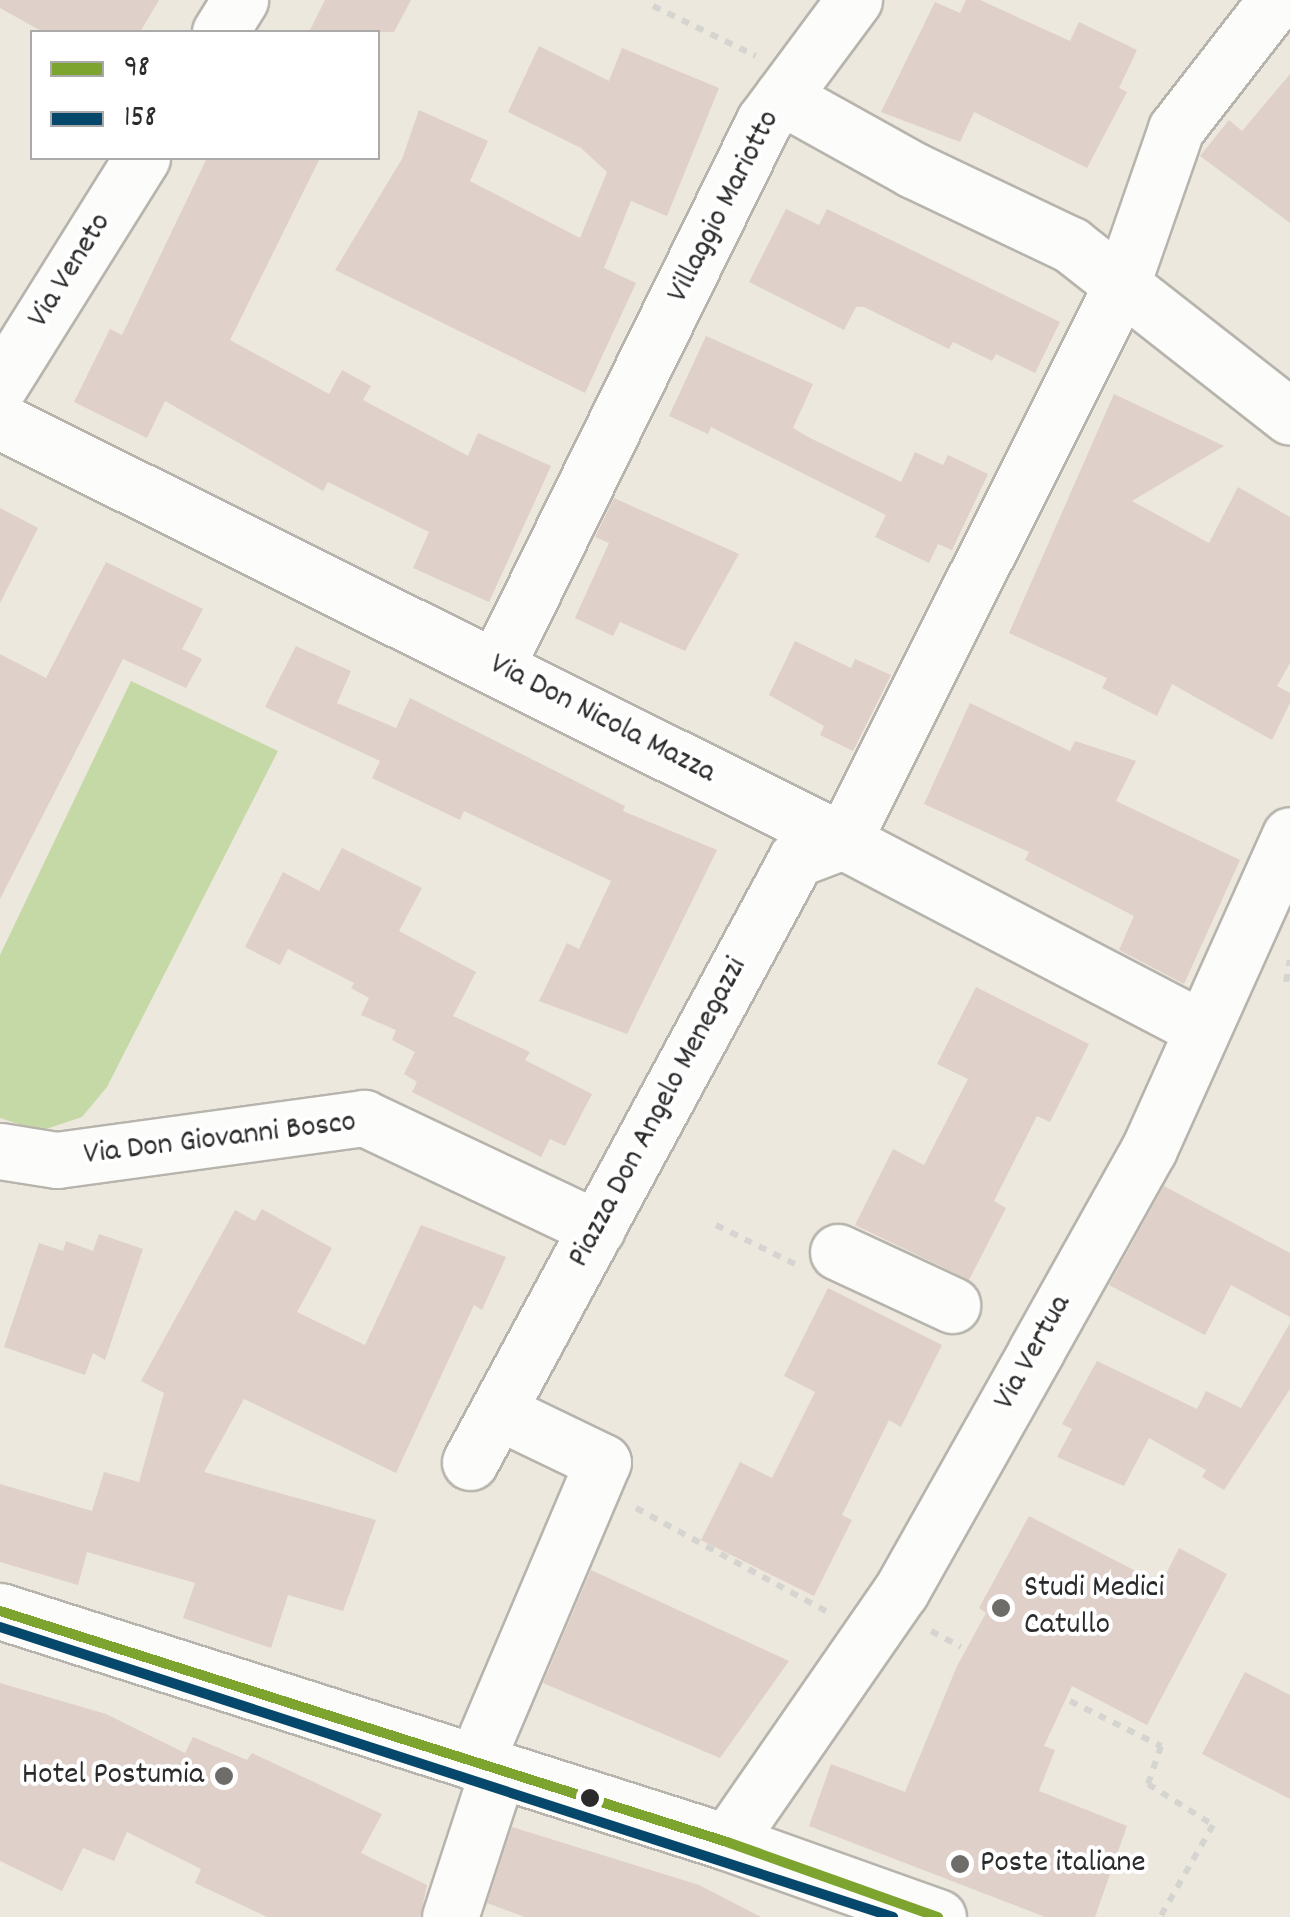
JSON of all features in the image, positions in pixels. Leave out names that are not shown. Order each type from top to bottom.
[{"type":"street","points":[[221,30],[240,0]]},
{"type":"street","points":[[790,86],[854,0]]},
{"type":"street","points":[[842,841],[1122,284],[1176,129],[1276,0]]},
{"type":"street","name":"Villaggio Mariotto","points":[[496,667],[764,121],[790,86],[913,170],[1071,245],[1290,417]]},
{"type":"street","name":"Via Veneto","points":[[0,386],[141,160]]},
{"type":"street","name":"Via Don Nicola Mazza","points":[[0,421],[842,841],[1199,1027]]},
{"type":"street","name":"Via Vertua","points":[[727,1842],[901,1591],[1149,1148],[1199,1027],[1290,836]]},
{"type":"street","name":"Piazza Don Angelo Menegazzi","points":[[470,1462],[796,859],[842,841]]},
{"type":"street","name":"Via Don Giovanni Bosco","points":[[0,1151],[56,1160],[364,1118],[597,1228]]},
{"type":"street","points":[[838,1252],[952,1305]]},
{"type":"street","points":[[450,1917],[486,1766],[603,1462],[500,1412]]},
{"type":"street","points":[[0,1611],[727,1842],[938,1917]]},
{"type":"path","points":[[653,6],[790,86]]},
{"type":"path","points":[[1286,982],[1290,960]]},
{"type":"path","points":[[630,1505],[839,1618]]},
{"type":"path","points":[[1070,1701],[1160,1746],[1148,1784],[1213,1825],[1160,1917]]},
{"type":"green space","points":[[131,681],[278,751],[107,1087],[82,1117],[40,1131],[0,1118],[0,955]]},
{"type":"building","points":[[0,0],[159,0],[141,30],[39,30],[0,8]]},
{"type":"building","points":[[325,0],[411,0],[394,32],[310,30]]},
{"type":"building","points":[[966,0],[980,0],[1070,41],[1079,22],[1137,50],[1119,88],[1127,92],[1087,168],[974,112],[960,142],[881,112],[935,2],[960,13]]},
{"type":"building","points":[[539,46],[609,81],[622,48],[719,88],[667,216],[631,201],[604,268],[636,283],[585,393],[335,270],[402,159],[419,110],[488,141],[470,181],[580,238],[607,172],[581,148],[508,112]]},
{"type":"building","points":[[1290,74],[1290,223],[1200,156],[1229,120],[1242,131]]},
{"type":"building","points":[[206,160],[319,160],[230,340],[329,394],[342,370],[371,386],[363,400],[468,456],[478,433],[551,466],[489,602],[413,568],[429,532],[328,482],[323,491],[165,401],[147,438],[74,402],[110,329],[122,335]]},
{"type":"building","points":[[786,209],[819,225],[827,209],[1060,322],[1035,373],[996,354],[992,361],[953,342],[949,349],[864,307],[856,307],[844,330],[749,282]]},
{"type":"building","points":[[706,336],[813,384],[793,428],[810,438],[901,482],[915,452],[943,465],[948,455],[988,474],[952,550],[938,544],[929,563],[875,537],[886,515],[711,427],[708,434],[669,416]]},
{"type":"building","points":[[1114,394],[1224,446],[1132,501],[1209,543],[1238,487],[1290,517],[1290,663],[1277,686],[1290,693],[1290,703],[1272,740],[1172,684],[1157,716],[1102,688],[1107,678],[1009,633]]},
{"type":"building","points":[[614,498],[739,554],[685,651],[620,622],[613,636],[575,618],[609,543],[595,537]]},
{"type":"building","points":[[0,508],[38,528],[0,603]]},
{"type":"building","points":[[106,562],[203,609],[182,649],[202,659],[186,688],[123,659],[0,899],[0,654],[46,678]]},
{"type":"building","points":[[795,641],[851,668],[855,659],[891,675],[853,751],[820,735],[824,726],[769,695]]},
{"type":"building","points":[[296,646],[351,671],[337,703],[396,728],[410,698],[625,806],[623,811],[717,850],[627,1034],[539,1001],[567,943],[579,949],[611,881],[464,811],[460,820],[372,778],[380,761],[265,707]]},
{"type":"building","points":[[970,703],[1070,751],[1075,741],[1136,761],[1116,801],[1240,860],[1184,984],[1119,950],[1134,916],[1025,860],[1029,852],[924,804]]},
{"type":"building","points":[[342,848],[422,888],[399,931],[476,972],[453,1016],[530,1052],[525,1060],[592,1094],[565,1146],[550,1139],[541,1157],[412,1092],[417,1082],[404,1074],[415,1052],[392,1040],[396,1030],[361,1015],[369,998],[351,988],[354,983],[288,949],[280,965],[245,947],[283,872],[319,891]]},
{"type":"building","points":[[976,987],[1089,1044],[1050,1122],[1037,1116],[994,1201],[1006,1208],[969,1280],[855,1225],[893,1149],[924,1165],[968,1079],[937,1064]]},
{"type":"building","points":[[1164,1186],[1290,1253],[1290,1317],[1231,1285],[1205,1335],[1109,1285]]},
{"type":"building","points":[[262,1209],[332,1248],[297,1312],[365,1345],[421,1225],[506,1257],[482,1310],[474,1305],[396,1473],[244,1399],[204,1472],[376,1520],[343,1611],[288,1595],[271,1648],[183,1618],[195,1583],[87,1552],[78,1585],[0,1562],[0,1484],[92,1511],[104,1472],[139,1482],[164,1393],[141,1381],[235,1210],[255,1221]]},
{"type":"building","points":[[99,1234],[143,1249],[105,1360],[93,1353],[85,1375],[4,1347],[39,1243],[63,1251],[66,1241],[93,1251]]},
{"type":"building","points":[[828,1288],[942,1345],[901,1427],[889,1420],[842,1515],[852,1520],[814,1596],[701,1540],[740,1462],[772,1478],[815,1392],[784,1376]]},
{"type":"building","points":[[1290,1323],[1290,1389],[1224,1490],[1202,1477],[1206,1470],[1149,1438],[1124,1486],[1057,1457],[1072,1429],[1062,1424],[1097,1361],[1197,1409],[1206,1391],[1241,1408]]},
{"type":"building","points":[[1029,1516],[1161,1584],[1179,1548],[1227,1574],[1147,1725],[1072,1686],[1044,1746],[1055,1750],[1039,1791],[1127,1826],[1095,1917],[1045,1917],[809,1826],[831,1764],[905,1792],[957,1666],[986,1613],[979,1608]]},
{"type":"building","points":[[591,1570],[789,1661],[720,1758],[543,1683]]},
{"type":"building","points":[[1245,1672],[1290,1695],[1290,1799],[1202,1754]]},
{"type":"building","points":[[0,1683],[106,1714],[185,1753],[193,1737],[247,1760],[252,1753],[382,1814],[361,1853],[427,1885],[420,1917],[267,1917],[195,1883],[201,1869],[127,1832],[114,1861],[83,1848],[62,1891],[0,1861]]},
{"type":"building","points":[[512,1827],[699,1885],[761,1917],[525,1917],[487,1903]]},
{"type":"transit line","name":"98","points":[[0,1611],[727,1842],[938,1917]]},
{"type":"transit line","name":"158","points":[[0,1627],[893,1917]]},
{"type":"place","name":"Studi Medici Catullo","points":[[1001,1608]]},
{"type":"place","name":"Hotel Postumia","points":[[224,1776]]},
{"type":"place","name":"Poste italiane","points":[[960,1864]]}]
